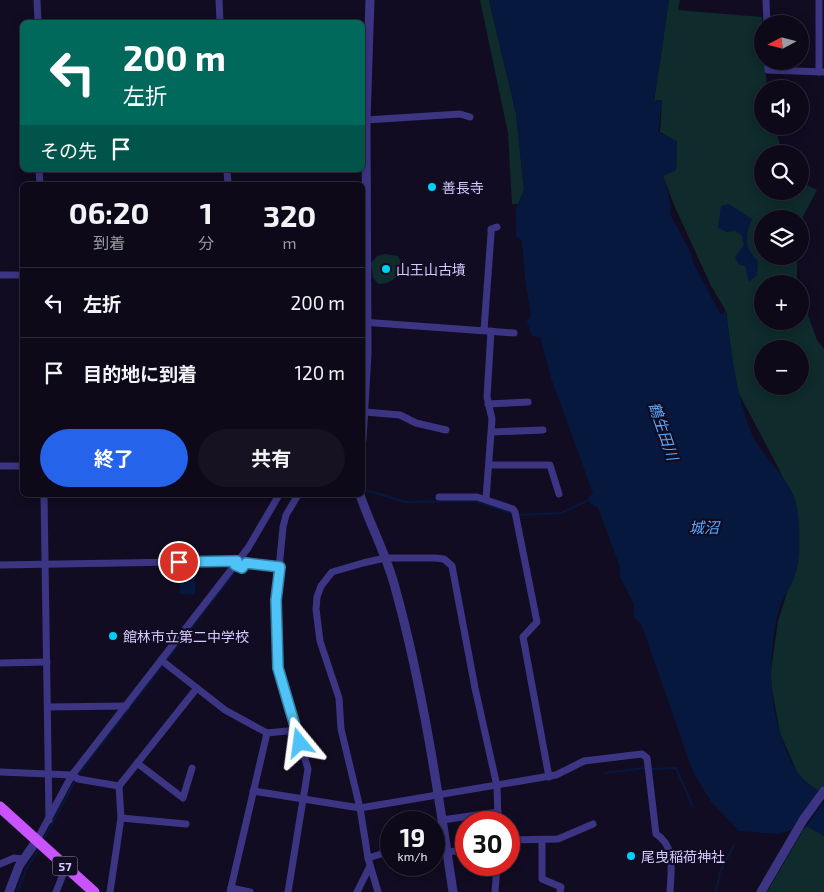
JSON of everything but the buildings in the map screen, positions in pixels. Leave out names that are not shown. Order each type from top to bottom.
[{"type":"main road","name":"57","points":[[0,807],[94,892]]},
{"type":"street","points":[[37,0],[38,20]]},
{"type":"street","points":[[219,0],[220,20]]},
{"type":"street","points":[[365,132],[366,53],[370,0]]},
{"type":"street","points":[[766,0],[767,15]]},
{"type":"street","points":[[768,70],[822,72],[820,0]]},
{"type":"street","points":[[366,120],[460,114],[470,117]]},
{"type":"street","points":[[486,499],[492,432],[492,419],[488,404],[490,234],[491,229],[497,227]]},
{"type":"street","points":[[0,275],[20,275]]},
{"type":"street","points":[[446,430],[416,423],[400,415],[365,412],[365,322],[514,333]]},
{"type":"street","points":[[488,404],[528,402]]},
{"type":"street","points":[[492,432],[544,430]]},
{"type":"street","points":[[490,465],[550,465],[559,494]]},
{"type":"street","points":[[0,466],[20,466]]},
{"type":"street","points":[[439,497],[470,496],[486,499],[513,508],[516,515],[529,590],[537,617],[537,622],[523,637],[549,777]]},
{"type":"street","points":[[44,497],[49,820]]},
{"type":"street","points":[[9,892],[23,859],[49,820],[72,775],[248,548],[278,497]]},
{"type":"street","points":[[288,892],[308,769],[278,668],[276,600],[286,514],[297,497]]},
{"type":"street","points":[[361,497],[394,581],[410,643],[441,811]]},
{"type":"street","points":[[378,892],[368,858],[360,808],[341,729],[339,698],[320,641],[316,602],[321,586],[332,572],[384,558],[444,559],[452,566],[475,688],[497,786],[498,811]]},
{"type":"street","points":[[0,565],[236,563],[242,568],[246,563],[280,567]]},
{"type":"street","points":[[161,660],[225,710],[267,733],[297,730]]},
{"type":"street","points":[[0,663],[47,662]]},
{"type":"street","points":[[110,892],[121,818],[119,786],[197,688]]},
{"type":"street","points":[[48,707],[126,706]]},
{"type":"street","points":[[250,892],[230,890],[267,733]]},
{"type":"street","points":[[253,791],[360,808],[549,777],[584,761],[620,755],[645,755],[656,834],[666,840],[671,853],[670,892]]},
{"type":"street","points":[[137,763],[183,798],[192,768]]},
{"type":"street","points":[[0,772],[72,775],[78,779],[119,786]]},
{"type":"street","points":[[761,892],[793,837],[824,791]]},
{"type":"street","points":[[121,818],[186,824]]},
{"type":"street","points":[[520,840],[558,840],[593,824]]},
{"type":"street","points":[[542,840],[542,879],[561,887],[560,892]]},
{"type":"street","points":[[445,841],[453,892]]},
{"type":"street","points":[[447,852],[455,851]]},
{"type":"street","points":[[368,858],[380,855]]},
{"type":"street","points":[[0,864],[14,858],[23,859]]},
{"type":"street","points":[[357,892],[370,866]]},
{"type":"street","points":[[56,892],[66,867]]},
{"type":"street","points":[[495,892],[496,876]]},
{"type":"green space","points":[[480,0],[489,0],[516,113],[524,190],[518,204],[512,204],[508,133]]},
{"type":"green space","points":[[669,0],[680,0],[678,10],[754,16],[754,70],[766,70],[766,80],[754,80],[754,135],[777,135],[780,145],[754,145],[754,200],[809,200],[809,186],[817,190],[806,210],[754,210],[754,265],[797,265],[797,275],[754,275],[754,330],[809,330],[809,318],[817,340],[824,349],[824,892],[767,892],[810,818],[797,772],[780,733],[770,678],[778,621],[790,583],[798,520],[780,471],[736,388],[726,311],[711,286],[674,205],[663,176],[676,168],[677,142],[660,132],[662,100],[654,101]]},
{"type":"green space","points":[[384,254],[398,256],[402,265],[393,279],[387,283],[378,284],[373,278],[371,263],[377,256]]},
{"type":"water","name":"城沼","points":[[489,0],[669,0],[654,101],[662,100],[658,132],[677,141],[676,170],[663,176],[671,205],[670,214],[720,314],[726,311],[741,402],[750,430],[762,451],[785,480],[796,502],[799,555],[794,578],[778,612],[774,632],[771,673],[772,693],[780,733],[796,771],[824,796],[824,836],[806,826],[778,834],[739,831],[712,803],[695,776],[642,626],[634,617],[634,604],[620,577],[620,567],[598,508],[590,503],[588,498],[593,493],[551,378],[540,337],[532,336],[527,321],[531,315],[525,279],[522,241],[516,236],[516,209],[524,190],[516,114]]},
{"type":"water","points":[[729,204],[752,219],[747,242],[754,257],[754,265],[758,265],[757,275],[754,275],[754,278],[749,282],[745,266],[739,265],[735,257],[744,245],[742,236],[735,231],[727,232],[718,228],[721,206]]},
{"type":"water","points":[[195,571],[195,594],[180,594],[180,572]]},
{"type":"pier","points":[[820,788],[824,793],[824,801],[804,829],[789,833]]},
{"type":"waterway","points":[[365,490],[406,502],[475,501],[513,514]]},
{"type":"waterway","points":[[518,515],[561,513],[589,500]]},
{"type":"waterway","points":[[210,565],[230,565]]},
{"type":"waterway","points":[[43,841],[79,773],[237,569]]},
{"type":"waterway","points":[[605,773],[645,768]]},
{"type":"waterway","points":[[650,769],[676,768],[693,807]]},
{"type":"waterway","points":[[716,892],[720,872],[734,845]]},
{"type":"waterway","points":[[17,892],[27,868],[40,848]]},
{"type":"place","name":"善長寺","points":[[432,187]]},
{"type":"place","name":"山王山古墳","points":[[386,269]]},
{"type":"place","name":"館林市立第二中学校","points":[[113,636]]},
{"type":"place","name":"尾曳稲荷神社","points":[[631,856]]},
{"type":"route","points":[[179,562],[237,561],[235,565],[242,568],[246,563],[280,567],[276,600],[276,652],[278,668],[300,743]]},
{"type":"water label","name":"鶴生田川","points":[[664,431]]}]
